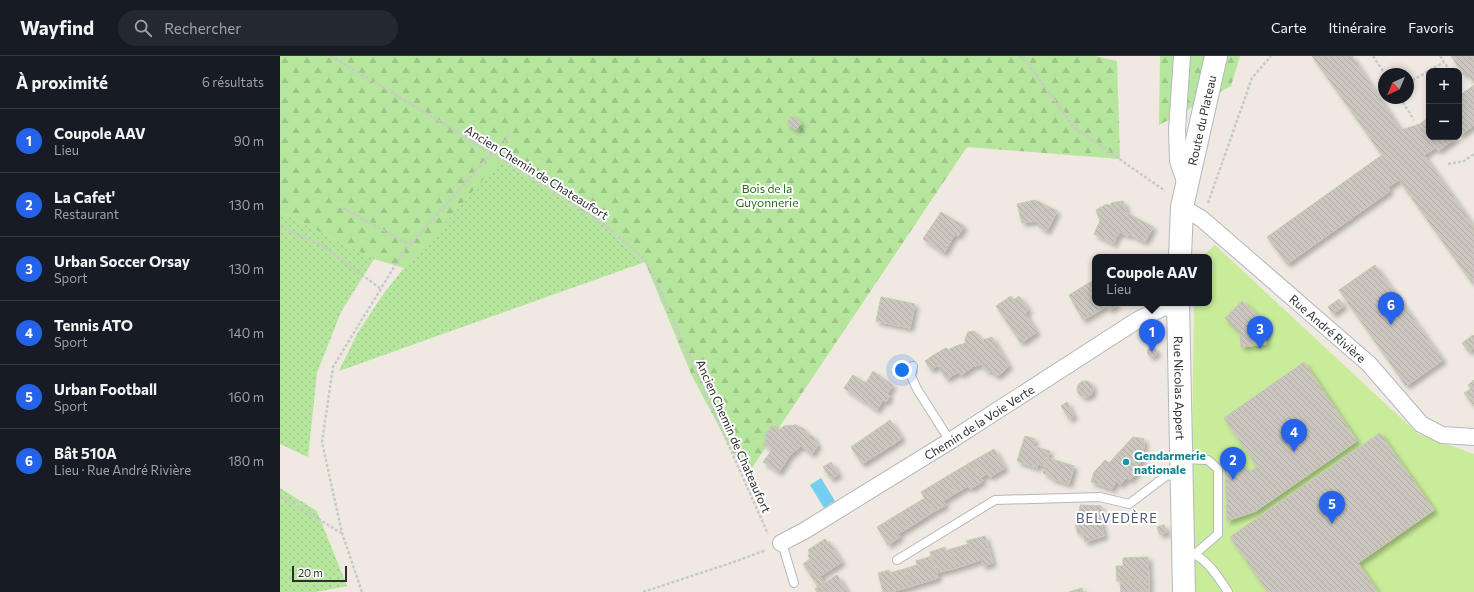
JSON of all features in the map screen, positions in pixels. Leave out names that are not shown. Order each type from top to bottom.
[{"type":"street","points":[[1180,254],[1182,206],[1186,184],[1178,161],[1177,145],[1182,56]]},
{"type":"street","name":"Route du Plateau","points":[[1186,184],[1216,56]]},
{"type":"street","name":"Rue André Rivière","points":[[1182,206],[1202,219],[1369,364],[1421,424],[1442,435],[1474,437]]},
{"type":"street","name":"Chemin de la Voie Verte","points":[[775,544],[804,531],[950,441],[1136,321],[1162,308],[1170,306]]},
{"type":"street","name":"Rue Nicolas Appert","points":[[1178,306],[1181,467],[1189,554],[1184,592]]},
{"type":"lane","points":[[913,366],[911,376],[917,389],[950,441]]},
{"type":"lane","points":[[897,560],[994,500],[1100,498],[1129,504],[1166,476],[1181,467],[1208,460],[1218,469],[1218,534],[1189,554],[1209,566],[1228,592]]},
{"type":"lane","points":[[775,544],[794,583]]},
{"type":"path","name":"Ancien Chemin de Chateaufort","points":[[331,56],[499,157],[600,221],[645,260],[775,544]]},
{"type":"path","points":[[1020,56],[1028,64],[1074,127],[1167,192],[1182,206]]},
{"type":"path","points":[[1202,219],[1252,78],[1271,56]]},
{"type":"path","points":[[1373,56],[1381,68]]},
{"type":"path","points":[[1440,56],[1448,68]]},
{"type":"path","points":[[1414,80],[1444,62]]},
{"type":"path","points":[[1404,104],[1414,120]]},
{"type":"path","points":[[499,157],[509,133]]},
{"type":"path","points":[[362,592],[342,533],[322,442],[334,367],[402,254],[492,153]]},
{"type":"path","points":[[1448,164],[1464,161],[1474,154]]},
{"type":"path","points":[[343,208],[410,245]]},
{"type":"path","points":[[280,227],[322,245],[381,289]]},
{"type":"path","points":[[280,496],[342,533]]},
{"type":"path","points":[[643,592],[737,561],[775,544]]},
{"type":"green space","name":"Bois de la Guyonnerie","points":[[280,56],[1095,56],[1117,61],[1120,159],[967,147],[746,477],[692,376],[645,262],[599,222],[501,159],[404,268],[374,259],[280,212]]},
{"type":"green space","points":[[1160,56],[1240,56],[1231,86],[1159,125]]},
{"type":"green space","points":[[500,159],[599,222],[645,262],[339,371],[357,334],[384,293],[404,268]]},
{"type":"green space","points":[[280,212],[374,259],[341,312],[317,373],[308,457],[280,444]]},
{"type":"green space","points":[[1215,245],[1418,434],[1474,454],[1474,592],[1193,592],[1192,448],[1194,306],[1212,306],[1212,254],[1205,254]]},
{"type":"green space","points":[[280,488],[317,511],[347,586],[316,592],[280,592]]},
{"type":"water","points":[[821,478],[835,501],[824,508],[810,485]]},
{"type":"building","points":[[1312,56],[1352,56],[1378,95],[1378,104],[1384,104],[1401,130],[1420,124],[1426,119],[1426,140],[1453,140],[1438,151],[1436,147],[1424,155],[1474,226],[1474,281],[1472,283],[1399,180],[1388,187],[1390,191],[1287,264],[1267,237],[1382,155]]},
{"type":"building","points":[[1451,56],[1474,56],[1474,83],[1467,73],[1464,75],[1462,68],[1459,68]]},
{"type":"building","points":[[1474,85],[1474,125],[1462,134],[1462,104],[1462,94]]},
{"type":"building","points":[[792,116],[801,123],[796,130],[787,123]]},
{"type":"building","points":[[1035,200],[1057,211],[1047,231],[1039,227],[1040,224],[1035,221],[1022,223],[1017,204]]},
{"type":"building","points":[[1123,201],[1127,213],[1153,227],[1145,242],[1129,234],[1128,236],[1120,232],[1116,237],[1114,244],[1094,234],[1100,221],[1096,210],[1107,204],[1110,206],[1111,203]]},
{"type":"building","points":[[941,212],[964,226],[958,236],[955,234],[944,253],[923,239]]},
{"type":"building","points":[[1375,265],[1443,360],[1406,386],[1339,290]]},
{"type":"building","points":[[1092,282],[1092,286],[1089,288],[1087,284]]},
{"type":"building","points":[[1087,284],[1089,288],[1092,286],[1092,306],[1107,306],[1083,320],[1069,295]]},
{"type":"building","points":[[1011,296],[1014,300],[1019,296],[1029,310],[1025,313],[1037,332],[1021,343],[996,306]]},
{"type":"building","points":[[881,297],[915,304],[910,328],[876,321]]},
{"type":"building","points":[[1339,299],[1344,306],[1333,314],[1328,307]]},
{"type":"building","points":[[1242,301],[1266,322],[1266,344],[1241,347],[1240,333],[1225,318]]},
{"type":"building","points":[[1107,306],[1115,306],[1109,310]]},
{"type":"building","points":[[974,331],[979,336],[980,341],[992,337],[1009,366],[1000,374],[995,376],[992,371],[989,372],[983,368],[983,364],[974,366],[961,375],[959,372],[946,379],[932,356],[946,348],[948,350],[966,343],[965,339],[968,332]]},
{"type":"building","points":[[1473,335],[1474,348],[1469,352],[1462,343]]},
{"type":"building","points":[[1152,347],[1157,352],[1152,357],[1147,352]]},
{"type":"building","points":[[932,356],[938,365],[931,370],[925,361]]},
{"type":"building","points":[[1304,362],[1357,441],[1256,511],[1227,521],[1225,463],[1237,462],[1250,472],[1257,466],[1224,418]]},
{"type":"building","points":[[873,371],[893,385],[887,394],[890,396],[886,402],[883,400],[877,410],[844,388],[853,375],[866,383]]},
{"type":"building","points":[[1474,380],[1474,406],[1464,393],[1471,389],[1468,385]]},
{"type":"building","points":[[1085,381],[1092,386],[1093,389],[1088,396],[1085,397],[1078,392],[1077,389],[1082,382]]},
{"type":"building","points":[[1067,402],[1074,416],[1069,419],[1061,406]]},
{"type":"building","points":[[890,420],[902,438],[895,443],[883,425]]},
{"type":"building","points":[[772,425],[779,430],[784,426],[796,425],[804,429],[808,436],[812,435],[818,445],[812,454],[801,446],[790,455],[779,472],[763,462],[772,450],[763,444],[767,438],[765,436]]},
{"type":"building","points":[[883,425],[895,443],[862,464],[851,447]]},
{"type":"building","points":[[1380,433],[1434,510],[1358,563],[1378,592],[1268,592],[1230,537]]},
{"type":"building","points":[[1025,436],[1035,439],[1033,446],[1050,451],[1045,466],[1038,464],[1037,468],[1017,461]]},
{"type":"building","name":"Gendarmerie nationale","points":[[1133,437],[1144,439],[1144,449],[1137,450],[1135,452],[1143,459],[1135,468],[1138,471],[1130,480],[1127,478],[1120,485],[1116,481],[1112,489],[1091,482],[1094,472],[1105,460],[1109,463]]},
{"type":"building","points":[[994,449],[1005,468],[990,477],[987,474],[980,478],[971,462]]},
{"type":"building","points":[[1048,458],[1074,466],[1069,484],[1050,478],[1051,476],[1043,473]]},
{"type":"building","points":[[831,462],[839,474],[831,479],[823,467]]},
{"type":"building","points":[[971,462],[983,481],[970,489],[968,486],[956,493],[946,477]]},
{"type":"building","points":[[946,477],[956,493],[943,501],[946,505],[933,512],[921,492]]},
{"type":"building","points":[[925,498],[933,512],[908,528],[900,513]]},
{"type":"building","points":[[1080,505],[1101,506],[1103,516],[1100,516],[1104,536],[1085,542],[1082,533],[1078,534],[1075,524],[1079,522]]},
{"type":"building","points":[[900,513],[908,528],[898,534],[900,537],[888,545],[877,527]]},
{"type":"building","points":[[1164,525],[1167,532],[1160,535],[1157,527]]},
{"type":"building","points":[[985,536],[993,563],[983,566],[981,560],[956,568],[951,549],[968,544],[966,541]]},
{"type":"building","points":[[825,539],[828,543],[810,554],[808,550]]},
{"type":"building","points":[[829,542],[842,562],[814,580],[805,567],[812,563],[808,555]]},
{"type":"building","points":[[945,547],[946,551],[951,549],[956,568],[936,573],[930,552]]},
{"type":"building","points":[[932,556],[938,578],[909,587],[904,569],[917,565],[916,561]]},
{"type":"building","points":[[1148,557],[1149,580],[1117,581],[1116,566],[1123,566],[1123,558]]},
{"type":"building","points":[[810,559],[812,563],[805,567],[803,564]]},
{"type":"building","points":[[904,569],[909,587],[891,592],[883,592],[878,573],[889,570],[890,573]]},
{"type":"building","points":[[837,575],[848,592],[817,592],[815,589]]},
{"type":"building","points":[[820,576],[825,583],[818,587],[814,580]]},
{"type":"building","points":[[1149,580],[1149,592],[1121,592],[1120,581]]},
{"type":"building","points":[[1082,588],[1083,592],[1069,592]]},
{"type":"place","name":"Bât 510A","points":[[1391,325]]},
{"type":"place","name":"Urban Soccer Orsay","points":[[1260,349]]},
{"type":"place","name":"Coupole AAV","points":[[1152,352]]},
{"type":"place","name":"Tennis ATO","points":[[1294,452]]},
{"type":"place","name":"Gendarmerie nationale","points":[[1126,462]]},
{"type":"place","name":"La Cafet'","points":[[1233,480]]},
{"type":"place","name":"Urban Football","points":[[1332,524]]},
{"type":"district","name":"BELVEDÈRE","points":[[1117,518]]}]
